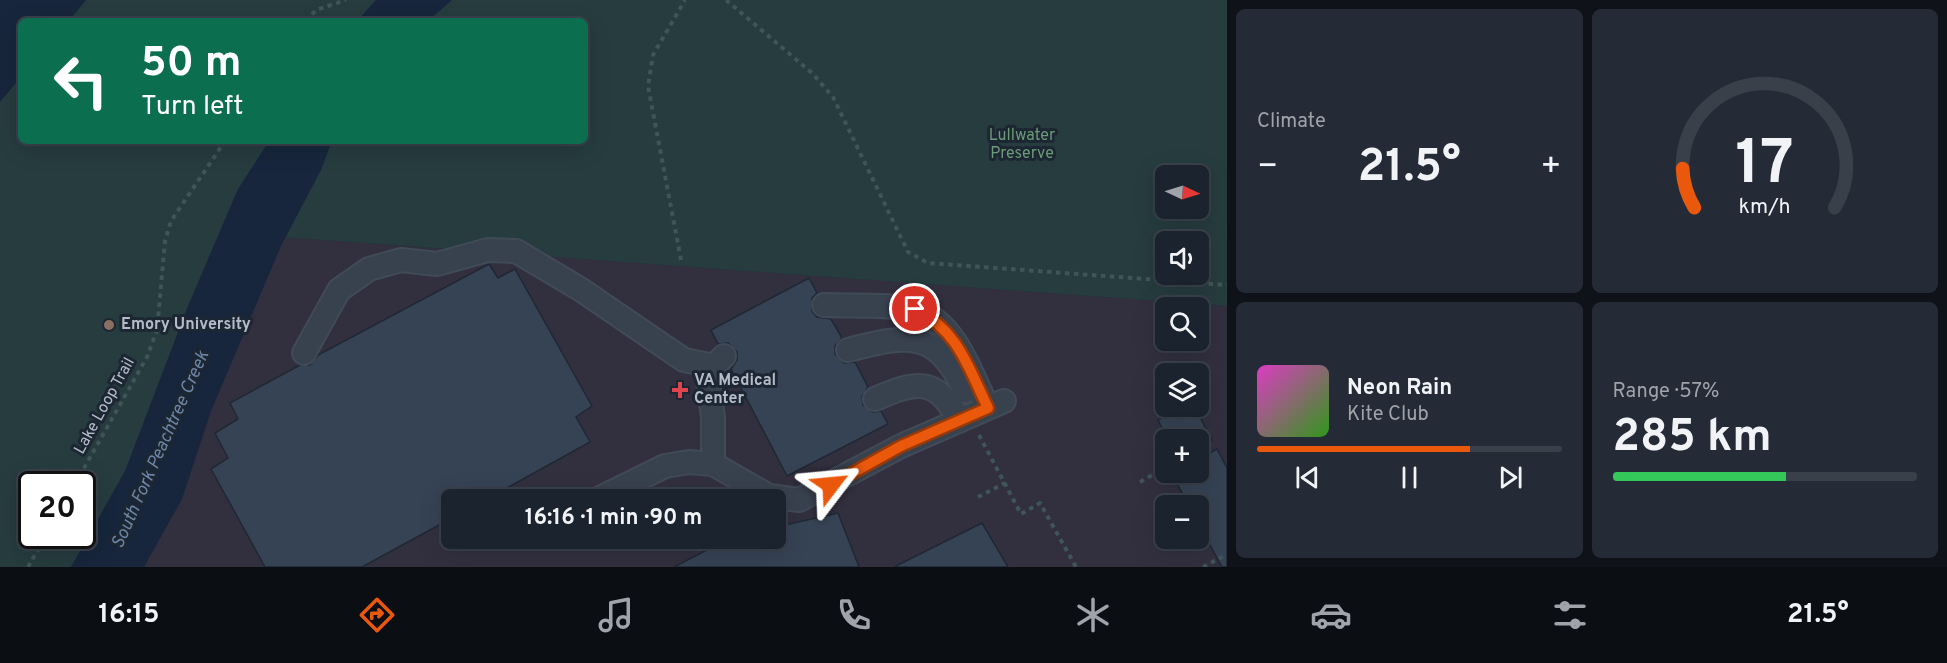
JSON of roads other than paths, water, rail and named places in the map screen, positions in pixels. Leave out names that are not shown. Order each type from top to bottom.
[{"type":"lane","points":[[304,352],[339,290],[369,269],[401,260],[437,264],[488,250],[516,251],[580,289],[684,360],[719,361],[708,382],[713,417],[713,464]]},
{"type":"lane","points":[[824,305],[915,309],[933,318],[947,329],[981,415]]},
{"type":"lane","points":[[848,350],[908,339],[927,342],[944,356],[981,415]]},
{"type":"lane","points":[[875,399],[915,384],[930,386],[981,415]]},
{"type":"lane","points":[[619,489],[665,466],[689,462],[713,464],[769,496],[799,500],[901,446],[981,415]]},
{"type":"water","points":[[0,0],[86,0],[71,18],[18,18],[18,81],[0,102]]},
{"type":"water","points":[[376,0],[452,0],[431,18],[360,18]]},
{"type":"water","name":"South Fork Peachtree Creek","points":[[267,144],[331,144],[321,170],[281,246],[211,411],[182,499],[144,567],[71,567],[81,549],[96,549],[96,523],[125,471],[188,306],[238,189]]},
{"type":"place","name":"Emory University","points":[[109,325]]},
{"type":"place","name":"VA Medical Center","points":[[680,390]]},
{"type":"park label","name":"Lullwater Preserve","points":[[1022,145]]}]
